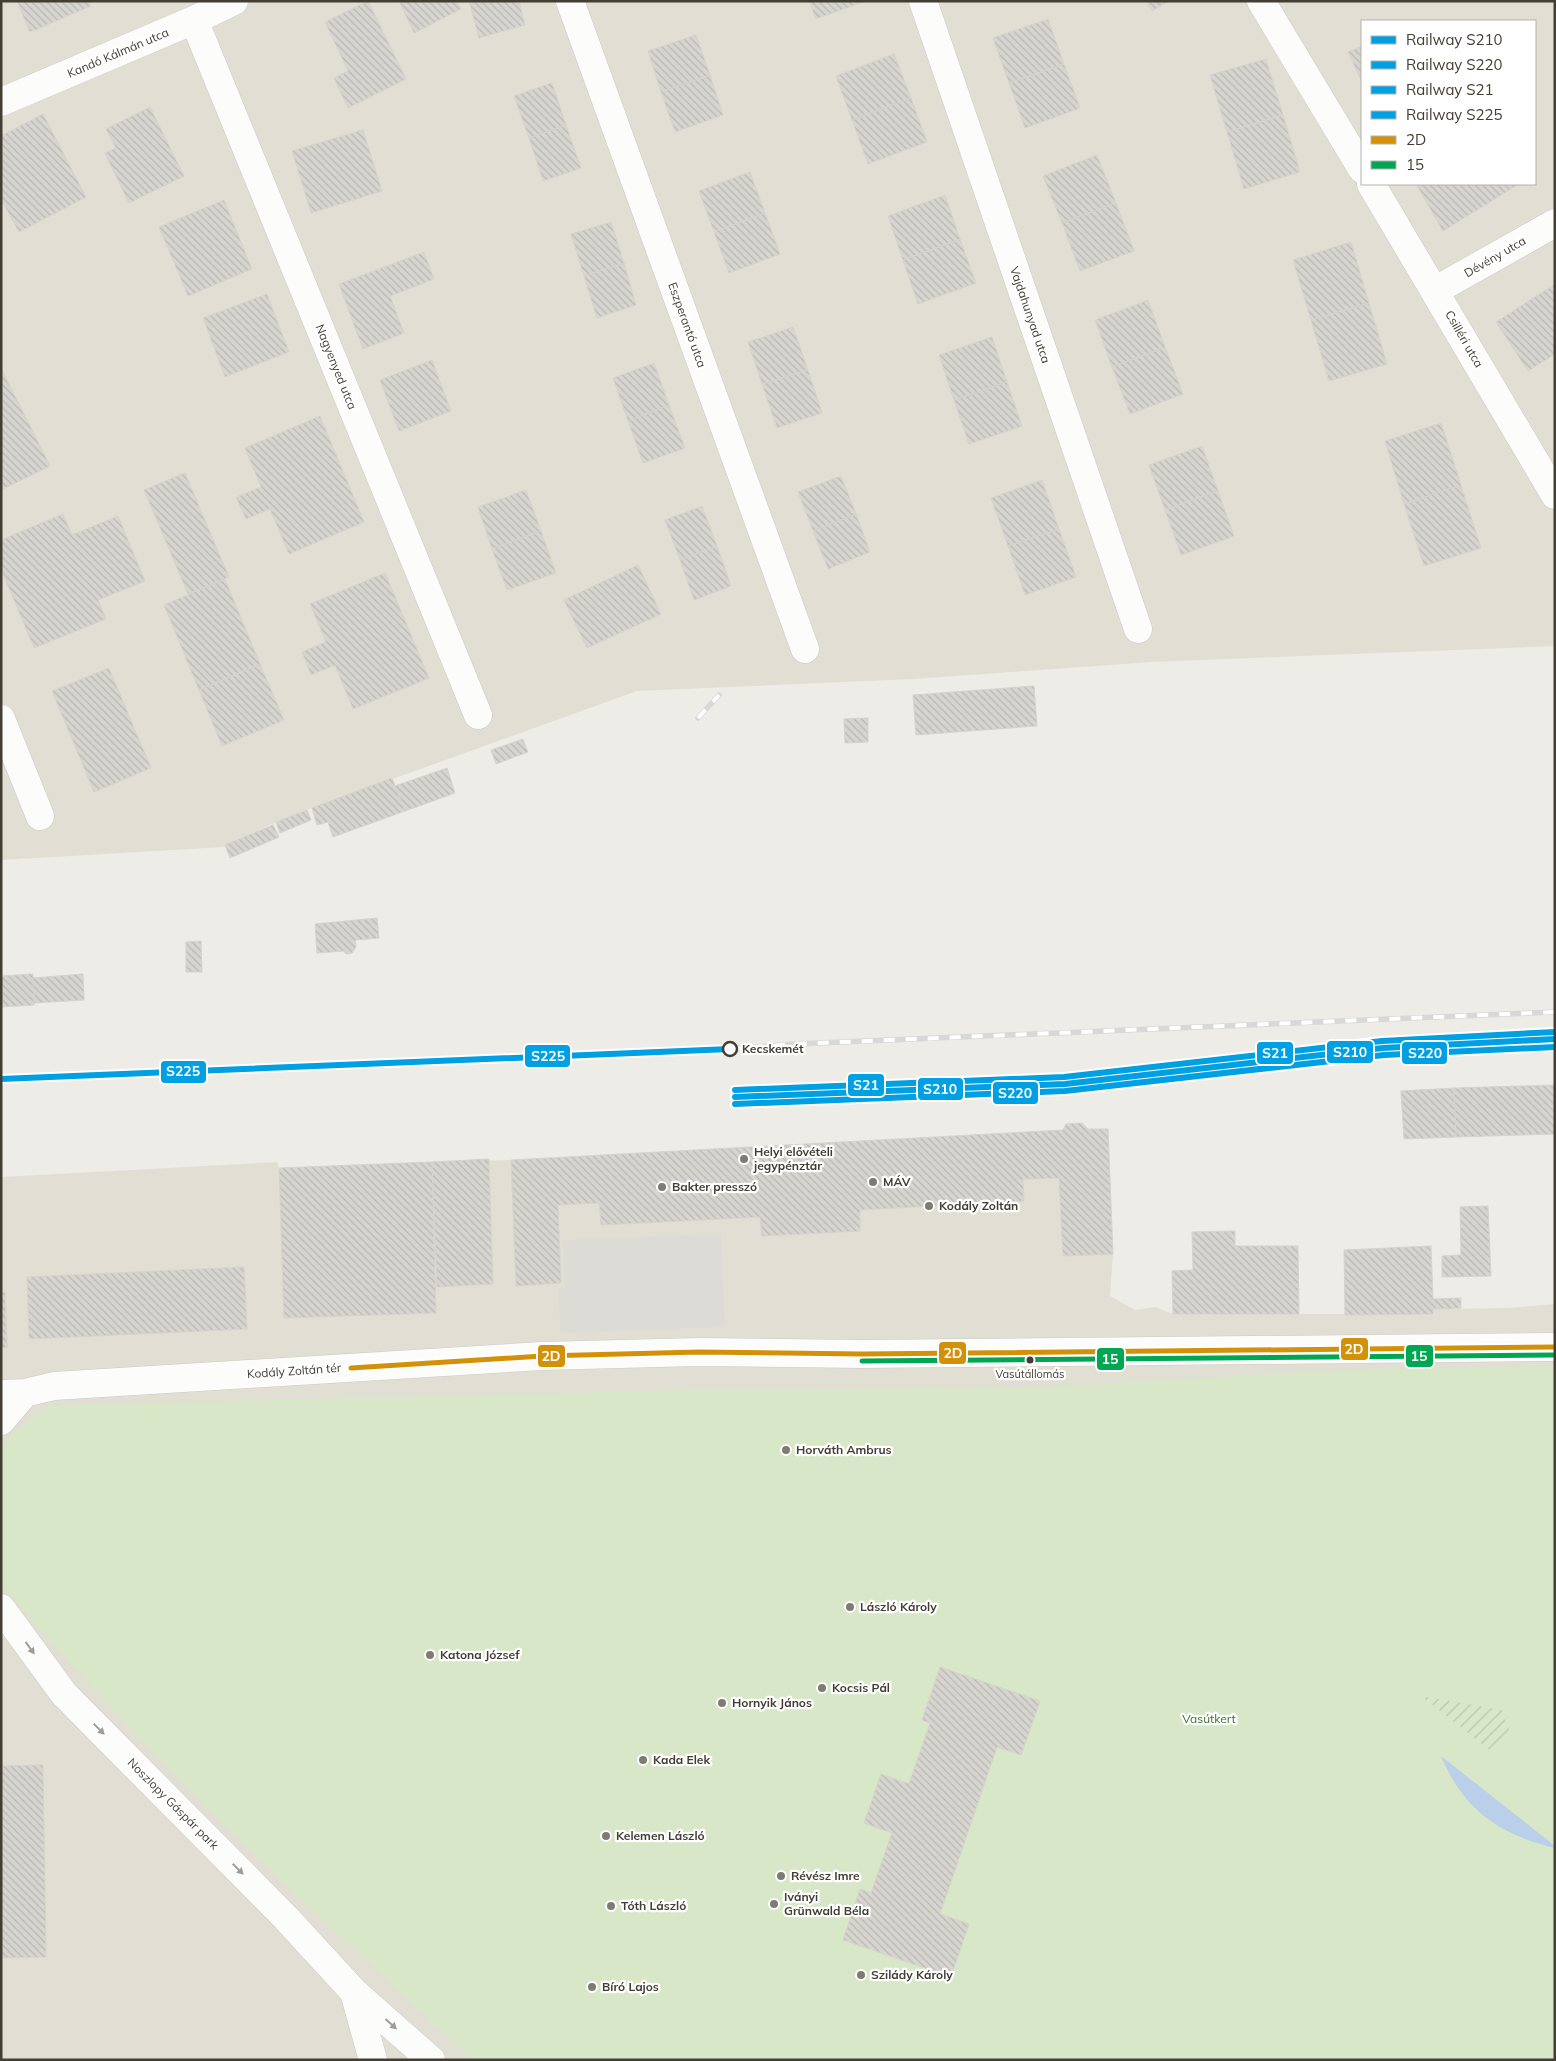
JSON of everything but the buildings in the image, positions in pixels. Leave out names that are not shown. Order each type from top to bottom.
[{"type":"street","name":"Kandó Kálmán utca","points":[[1,102],[194,20],[234,1]]},
{"type":"street","name":"Eszperantó utca","points":[[570,1],[805,648]]},
{"type":"street","name":"Vajdahunyad utca","points":[[923,1],[1138,629]]},
{"type":"street","points":[[1261,1],[1361,167]]},
{"type":"street","name":"Nagyenyed utca","points":[[194,20],[478,715]]},
{"type":"street","name":"Csilléri utca","points":[[1372,185],[1436,290],[1555,495]]},
{"type":"street","name":"Dévény utca","points":[[1436,290],[1555,223]]},
{"type":"street","points":[[1,719],[40,816]]},
{"type":"street","name":"Kodály Zoltán tér","points":[[1,1421],[13,1394],[54,1386],[542,1356],[699,1352],[945,1354],[1555,1347]]},
{"type":"street","name":"Noszlopy Gáspár park","points":[[1,1608],[60,1690],[286,1918],[354,1992],[430,2060]]},
{"type":"street","name":"Noszlopy Gáspár park","points":[[354,1992],[373,2060]]},
{"type":"shaded area","points":[[1,1],[1555,1],[1555,646],[1151,662],[914,679],[637,691],[312,808],[276,822],[224,847],[2,860]]},
{"type":"shaded area","name":"Vasútkert","points":[[511,1160],[517,1285],[561,1283],[558,1205],[599,1203],[601,1225],[760,1217],[860,1231],[860,1210],[1024,1201],[1023,1179],[1059,1178],[1063,1255],[1113,1254],[1110,1296],[1135,1310],[1155,1307],[1173,1314],[1433,1314],[1433,1309],[1509,1308],[1555,1304],[1555,2060],[1,2060],[1,1177],[277,1162],[279,1168]]},
{"type":"shaded area","points":[[721,1234],[725,1327],[560,1333],[558,1288],[565,1288],[563,1240]]},
{"type":"green space","name":"Vasútkert","points":[[1555,1366],[1555,2060],[473,2060],[341,1937],[212,1812],[128,1726],[1,1586],[1,1451],[7,1438],[49,1405],[737,1389],[1015,1388],[1370,1369]]},
{"type":"green space","points":[[1421,1696],[1502,1710],[1509,1730],[1492,1752]]},
{"type":"water","points":[[1441,1756],[1555,1846],[1555,1848],[1516,1835],[1485,1817],[1460,1791]]},
{"type":"railway","points":[[698,718],[719,695]]},
{"type":"railway","points":[[730,1049],[795,1044],[1555,1012]]},
{"type":"rail line","name":"S21","points":[[735,1090],[1064,1077],[1382,1041],[1555,1032]]},
{"type":"rail line","name":"S210","points":[[735,1097],[1065,1084],[1383,1048],[1555,1039]]},
{"type":"rail line","name":"S220","points":[[735,1104],[1065,1091],[1384,1055],[1555,1047]]},
{"type":"rail line","name":"S225","points":[[1,1079],[730,1049]]},
{"type":"transit line","name":"2D","points":[[351,1368],[542,1356],[699,1352],[862,1354],[1555,1347]]},
{"type":"transit line","name":"15","points":[[862,1361],[1555,1355]]},
{"type":"place","name":"Kecskemét","points":[[730,1049]]},
{"type":"place","name":"Helyi elővételi jegypénztár","points":[[744,1159]]},
{"type":"place","name":"MÁV","points":[[873,1182]]},
{"type":"place","name":"Bakter presszó","points":[[662,1187]]},
{"type":"place","name":"Kodály Zoltán","points":[[929,1206]]},
{"type":"place","name":"Vasútállomás","points":[[1030,1360]]},
{"type":"place","name":"Horváth Ambrus","points":[[786,1450]]},
{"type":"place","name":"László Károly","points":[[850,1607]]},
{"type":"place","name":"Katona József","points":[[430,1655]]},
{"type":"place","name":"Kocsis Pál","points":[[822,1688]]},
{"type":"place","name":"Hornyik János","points":[[722,1703]]},
{"type":"place","name":"Kada Elek","points":[[643,1760]]},
{"type":"place","name":"Kelemen László","points":[[606,1836]]},
{"type":"place","name":"Révész Imre","points":[[781,1876]]},
{"type":"place","name":"Iványi Grünwald Béla","points":[[774,1904]]},
{"type":"place","name":"Tóth László","points":[[611,1906]]},
{"type":"place","name":"Szilády Károly","points":[[861,1975]]},
{"type":"place","name":"Bíró Lajos","points":[[592,1987]]}]
